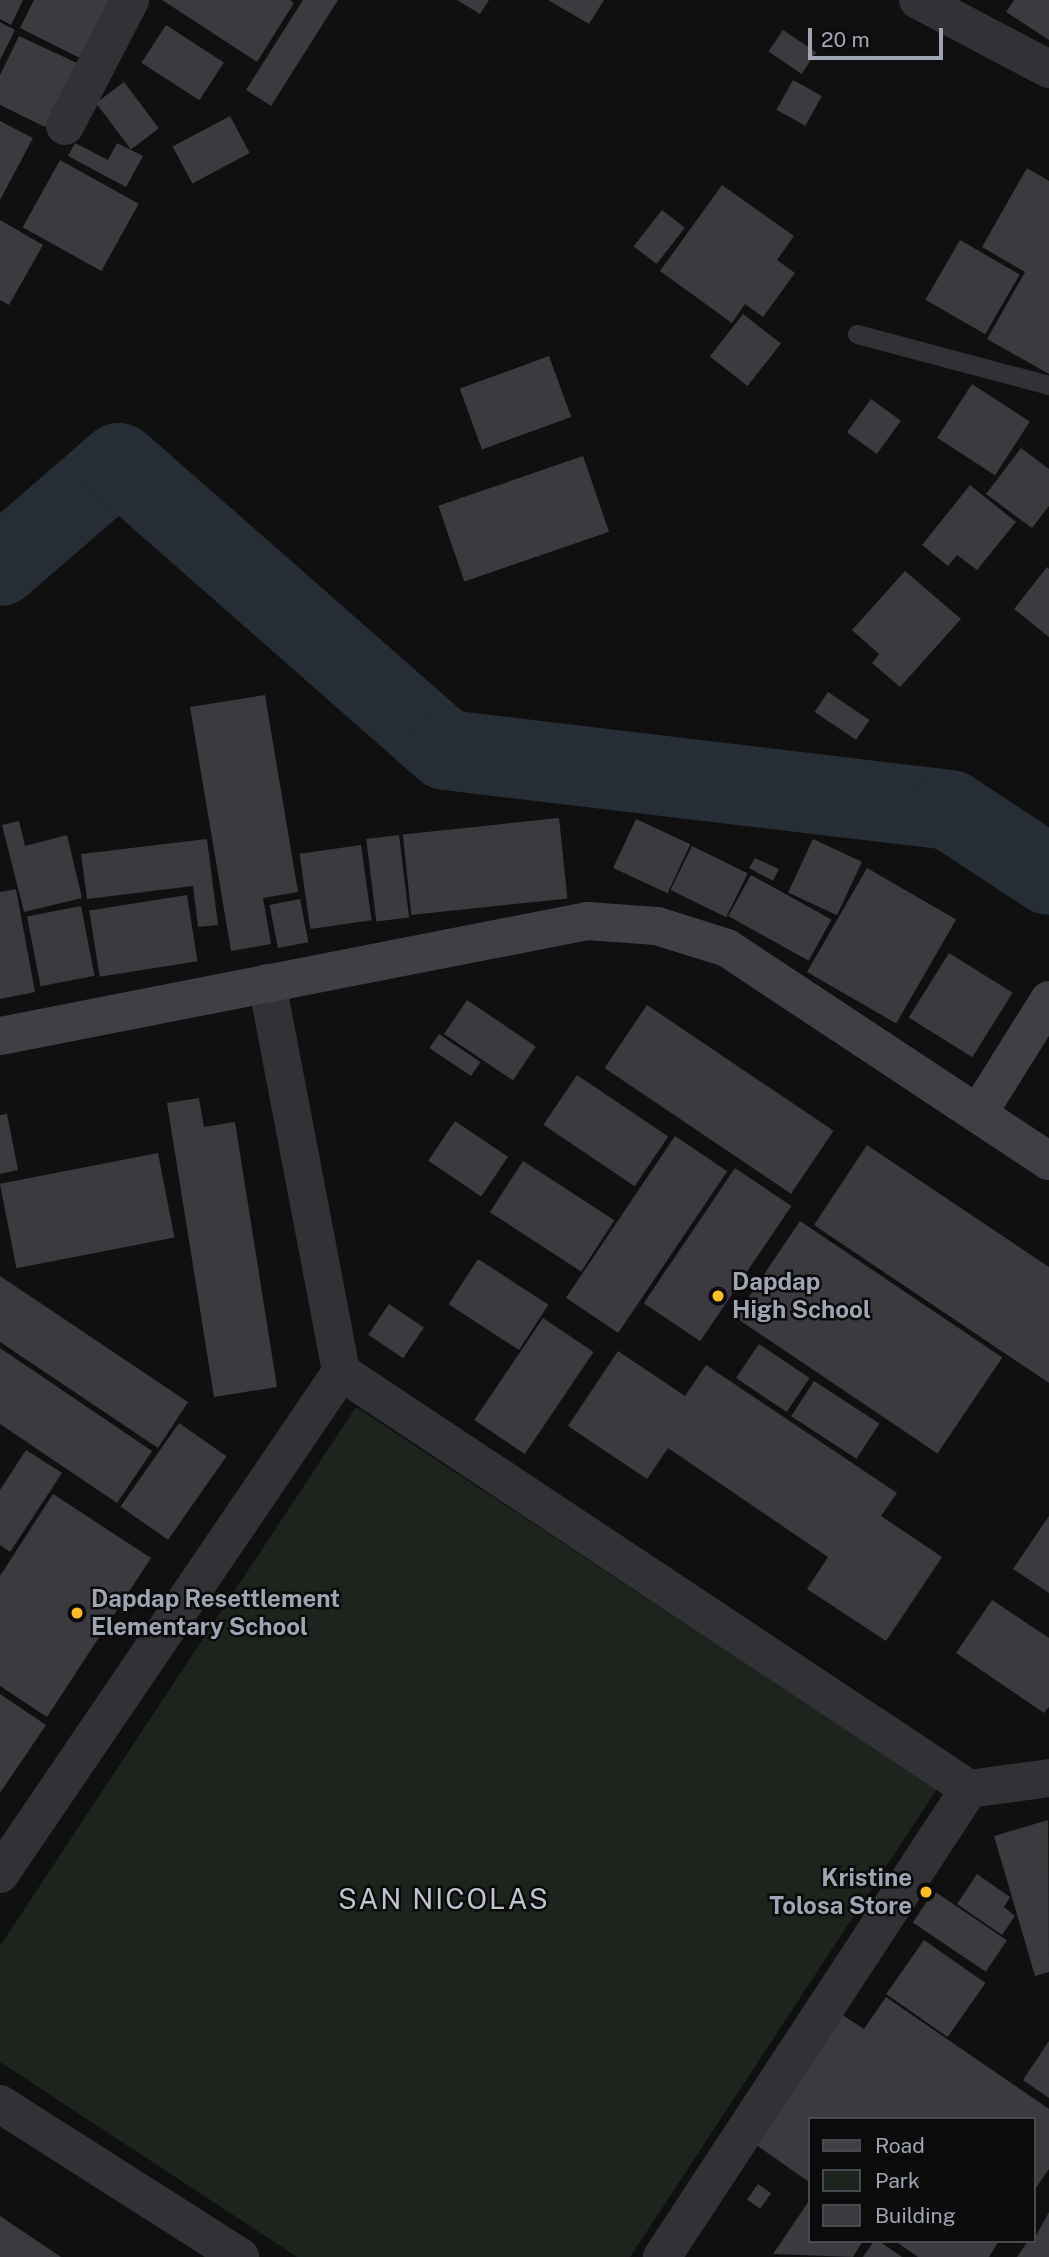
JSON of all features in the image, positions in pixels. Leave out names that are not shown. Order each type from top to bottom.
[{"type":"street","points":[[65,126],[130,0]]},
{"type":"street","points":[[918,0],[1049,69]]},
{"type":"street","points":[[0,1036],[587,921],[657,926],[727,948],[979,1111],[1049,1161]]},
{"type":"street","points":[[0,1874],[341,1372],[267,983]]},
{"type":"street","points":[[979,1111],[1049,1000]]},
{"type":"street","points":[[341,1372],[969,1789],[1049,1778]]},
{"type":"street","points":[[662,2257],[969,1789]]},
{"type":"street","points":[[0,2104],[240,2257]]},
{"type":"lane","points":[[857,334],[1049,385]]},
{"type":"green space","points":[[356,1407],[937,1789],[630,2257],[297,2257],[0,2062],[0,1946]]},
{"type":"building","points":[[0,0],[23,0],[11,25],[0,19]]},
{"type":"building","points":[[34,0],[111,0],[82,59],[20,28]]},
{"type":"building","points":[[162,0],[290,0],[294,3],[257,62]]},
{"type":"building","points":[[303,0],[338,0],[271,106],[246,90]]},
{"type":"building","points":[[457,0],[489,0],[480,14]]},
{"type":"building","points":[[548,0],[604,0],[589,24]]},
{"type":"building","points":[[1014,0],[1049,0],[1049,40],[1006,12]]},
{"type":"building","points":[[0,22],[15,30],[0,60]]},
{"type":"building","points":[[166,25],[224,63],[199,100],[141,63]]},
{"type":"building","points":[[783,30],[816,52],[802,74],[768,52]]},
{"type":"building","points":[[19,36],[77,63],[45,127],[0,105],[0,75]]},
{"type":"building","points":[[793,80],[822,96],[805,126],[777,110]]},
{"type":"building","points":[[124,82],[159,128],[131,149],[96,103]]},
{"type":"building","points":[[230,116],[250,153],[192,184],[173,147]]},
{"type":"building","points":[[0,121],[33,138],[0,200]]},
{"type":"building","points":[[75,143],[108,160],[117,143],[143,156],[126,187],[68,156]]},
{"type":"building","points":[[60,160],[139,204],[101,271],[23,227]]},
{"type":"building","points":[[1027,168],[1049,181],[1049,374],[987,339],[1025,272],[982,247]]},
{"type":"building","points":[[722,185],[794,236],[777,260],[795,273],[763,317],[745,304],[732,323],[660,271]]},
{"type":"building","points":[[662,210],[685,228],[657,264],[634,246]]},
{"type":"building","points":[[0,220],[43,245],[9,305],[0,300]]},
{"type":"building","points":[[960,240],[1020,274],[985,334],[926,300]]},
{"type":"building","points":[[743,314],[781,344],[748,386],[710,357]]},
{"type":"building","points":[[549,356],[571,417],[482,450],[460,388]]},
{"type":"building","points":[[972,384],[1030,422],[995,475],[937,438]]},
{"type":"building","points":[[871,399],[901,421],[877,454],[847,432]]},
{"type":"building","points":[[1021,448],[1049,469],[1049,506],[1032,528],[986,494]]},
{"type":"building","points":[[583,456],[609,532],[464,581],[438,506]]},
{"type":"building","points":[[970,485],[1016,522],[977,570],[957,555],[948,566],[922,545]]},
{"type":"building","points":[[1047,567],[1049,569],[1049,637],[1014,609]]},
{"type":"building","points":[[905,571],[961,619],[900,687],[872,663],[879,654],[852,630]]},
{"type":"building","points":[[828,692],[869,720],[856,740],[815,712]]},
{"type":"building","points":[[265,695],[298,892],[263,898],[271,944],[231,951],[190,707]]},
{"type":"building","points":[[559,818],[567,899],[411,915],[403,834]]},
{"type":"building","points":[[636,819],[690,844],[668,893],[613,868]]},
{"type":"building","points":[[19,821],[25,846],[67,835],[82,898],[24,912],[2,825]]},
{"type":"building","points":[[399,835],[409,917],[376,921],[366,839]]},
{"type":"building","points":[[207,839],[218,925],[198,927],[193,886],[87,899],[81,854]]},
{"type":"building","points":[[813,839],[862,862],[837,915],[788,892]]},
{"type":"building","points":[[361,845],[372,920],[310,929],[300,854]]},
{"type":"building","points":[[692,846],[748,873],[726,917],[671,890]]},
{"type":"building","points":[[755,858],[779,869],[773,881],[749,868]]},
{"type":"building","points":[[867,868],[956,920],[896,1023],[807,972]]},
{"type":"building","points":[[751,875],[831,920],[809,961],[728,916]]},
{"type":"building","points":[[16,889],[35,992],[0,999],[0,892]]},
{"type":"building","points":[[187,895],[197,961],[100,977],[89,910]]},
{"type":"building","points":[[300,899],[308,942],[278,948],[270,905]]},
{"type":"building","points":[[81,906],[95,976],[41,986],[27,916]]},
{"type":"building","points":[[949,953],[1013,993],[972,1057],[909,1017]]},
{"type":"building","points":[[467,1000],[536,1046],[513,1080],[444,1034]]},
{"type":"building","points":[[647,1005],[834,1131],[791,1194],[605,1068]]},
{"type":"building","points":[[439,1034],[480,1062],[471,1076],[429,1048]]},
{"type":"building","points":[[577,1075],[668,1137],[635,1186],[543,1125]]},
{"type":"building","points":[[199,1098],[204,1127],[235,1122],[277,1387],[214,1397],[167,1103]]},
{"type":"building","points":[[7,1114],[18,1170],[0,1174],[0,1115]]},
{"type":"building","points":[[455,1121],[508,1157],[481,1197],[428,1161]]},
{"type":"building","points":[[675,1136],[727,1171],[618,1333],[566,1298]]},
{"type":"building","points":[[867,1145],[1049,1267],[1049,1383],[814,1225]]},
{"type":"building","points":[[158,1153],[174,1237],[16,1268],[0,1184]]},
{"type":"building","points":[[523,1161],[614,1220],[581,1272],[490,1212]]},
{"type":"building","points":[[735,1168],[791,1206],[700,1341],[644,1303]]},
{"type":"building","points":[[800,1221],[1002,1357],[937,1454],[735,1317]]},
{"type":"building","points":[[478,1259],[548,1305],[519,1350],[449,1304]]},
{"type":"building","points":[[0,1276],[188,1402],[158,1448],[0,1342]]},
{"type":"building","points":[[389,1304],[424,1327],[403,1358],[368,1335]]},
{"type":"building","points":[[543,1318],[594,1352],[525,1454],[474,1420]]},
{"type":"building","points":[[759,1344],[810,1378],[787,1412],[736,1378]]},
{"type":"building","points":[[0,1348],[152,1451],[117,1503],[0,1424]]},
{"type":"building","points":[[618,1351],[685,1396],[706,1365],[897,1493],[881,1516],[942,1557],[886,1641],[807,1589],[828,1557],[668,1448],[647,1479],[568,1426]]},
{"type":"building","points":[[814,1381],[879,1423],[857,1459],[791,1416]]},
{"type":"building","points":[[179,1423],[227,1456],[168,1540],[120,1507]]},
{"type":"building","points":[[26,1450],[62,1473],[10,1552],[0,1545],[0,1490]]},
{"type":"building","points":[[53,1494],[151,1558],[47,1717],[0,1686],[0,1576]]},
{"type":"building","points":[[1049,1516],[1049,1593],[1013,1569]]},
{"type":"building","points":[[992,1600],[1049,1638],[1049,1707],[1044,1713],[956,1653]]},
{"type":"building","points":[[0,1694],[46,1725],[0,1793]]},
{"type":"building","points":[[1048,1820],[1049,1972],[1035,1976],[994,1836]]},
{"type":"building","points":[[977,1874],[1010,1897],[1004,1907],[1015,1916],[1002,1935],[957,1904]]},
{"type":"building","points":[[934,1891],[1007,1940],[986,1972],[913,1923]]},
{"type":"building","points":[[924,1940],[985,1983],[948,2037],[886,1994]]},
{"type":"building","points":[[886,1997],[1049,2109],[1049,2169],[1035,2189],[1035,2117],[808,2117],[808,2181],[752,2142],[841,2014],[864,2029]]},
{"type":"building","points":[[1049,2041],[1049,2098],[1023,2080]]},
{"type":"building","points":[[758,2184],[771,2193],[760,2209],[747,2200]]},
{"type":"building","points":[[808,2202],[808,2243],[862,2243],[853,2257],[773,2254]]},
{"type":"building","points":[[1049,2212],[1049,2257],[1017,2257],[1027,2243],[1035,2243],[1035,2237]]},
{"type":"building","points":[[0,2216],[61,2257],[0,2257]]},
{"type":"building","points":[[873,2243],[882,2243],[902,2257],[863,2257]]},
{"type":"building","points":[[898,2243],[998,2243],[989,2257],[918,2257]]},
{"type":"waterway","points":[[0,566],[119,463],[446,750],[950,810],[1049,875]]},
{"type":"place","name":"Dapdap High School","points":[[718,1296]]},
{"type":"place","name":"Dapdap Resettlement Elementary School","points":[[77,1613]]},
{"type":"place","name":"Kristine Tolosa Store","points":[[926,1892]]},
{"type":"district","name":"SAN NICOLAS","points":[[444,1899]]}]
